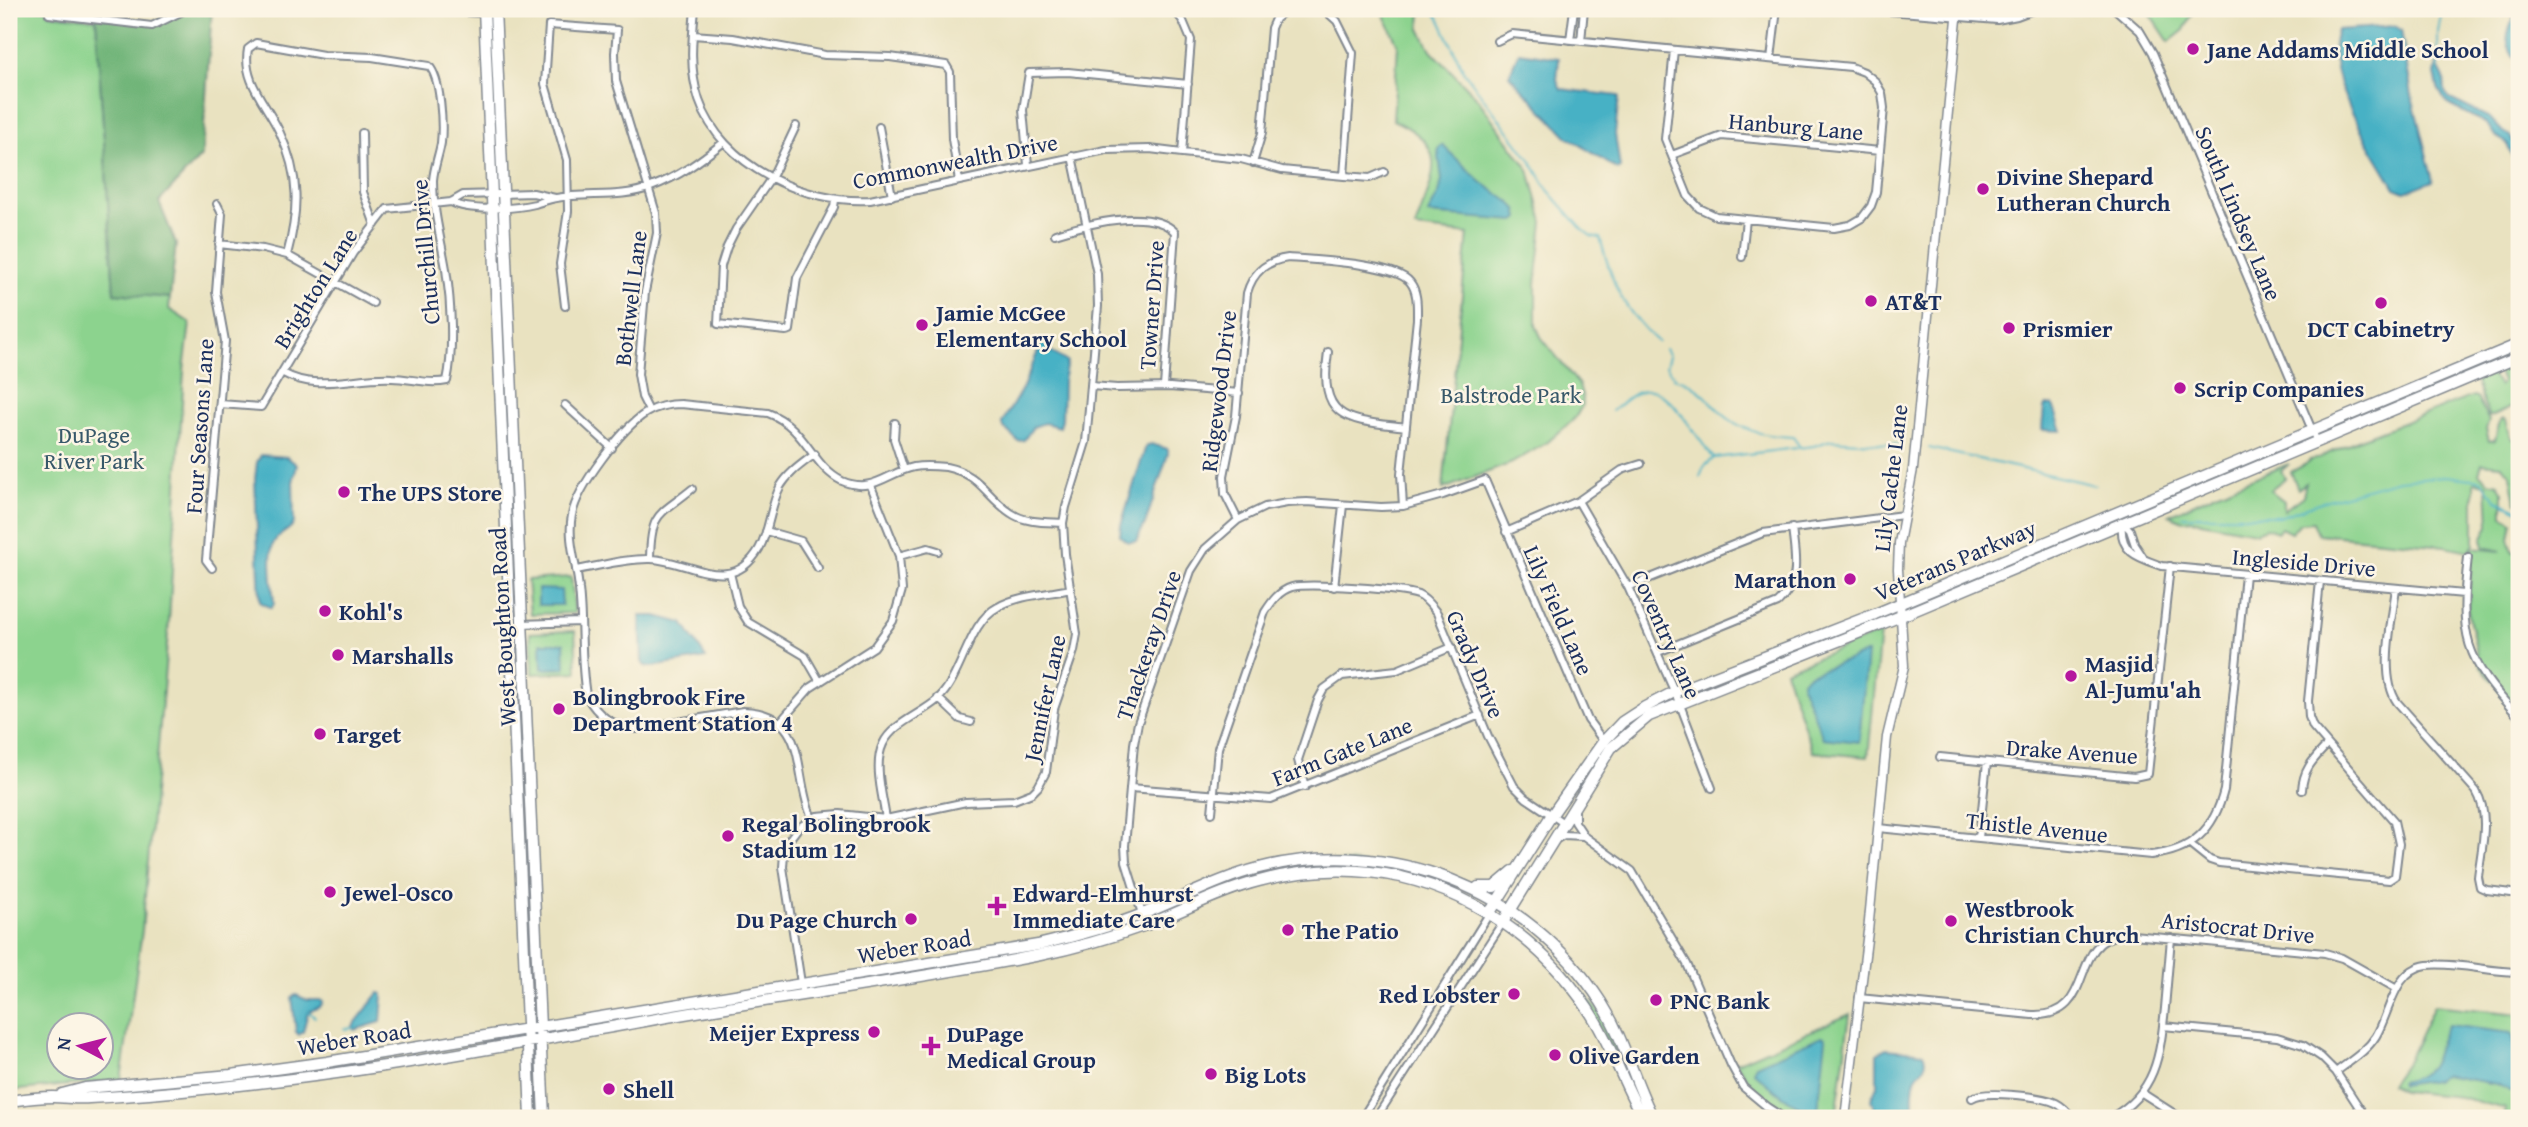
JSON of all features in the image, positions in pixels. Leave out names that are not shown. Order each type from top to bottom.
[{"type":"main road","name":"West Boughton Road","points":[[489,12],[516,624],[544,1118]]},
{"type":"main road","name":"Veterans Parkway","points":[[1503,922],[1575,808],[1607,745],[1649,716],[1901,616],[2122,524],[2519,344]]},
{"type":"main road","name":"Veterans Parkway","points":[[1489,914],[1551,816],[1622,722],[1645,707],[1674,692],[1901,603],[2118,513],[2519,357]]},
{"type":"main road","name":"West Boughton Road","points":[[516,624],[525,1029],[531,1118]]},
{"type":"main road","name":"Weber Road","points":[[50,1097],[85,1088],[231,1075],[327,1062],[1038,945],[1142,914],[1246,872],[1313,859],[1360,859],[1398,863],[1440,874],[1470,886],[1510,910],[1552,943],[1583,976],[1602,1003],[1653,1118]]},
{"type":"main road","points":[[1470,886],[1494,887],[1523,861]]},
{"type":"main road","name":"Weber Road","points":[[9,1101],[50,1097],[85,1099],[267,1082],[540,1041],[803,996],[1040,955],[1145,926],[1212,897],[1258,881],[1293,874],[1340,871],[1382,874],[1425,884],[1454,895],[1503,922],[1546,958],[1583,1003],[1609,1048],[1643,1118]]},
{"type":"main road","points":[[663,1018],[667,1013],[696,1006],[701,1000]]},
{"type":"street","points":[[50,11],[152,26],[187,9]]},
{"type":"street","points":[[417,9],[489,12]]},
{"type":"street","name":"Commonwealth Drive","points":[[695,9],[692,71],[699,102],[709,123],[724,142],[748,164],[772,177],[835,200],[870,200],[1106,150],[1182,153],[1282,170],[1344,176],[1370,178],[1384,172]]},
{"type":"street","points":[[1253,163],[1262,133],[1271,28],[1275,19],[1287,9]]},
{"type":"street","points":[[1317,9],[1328,11],[1340,26],[1352,48],[1354,59],[1344,176]]},
{"type":"street","points":[[1570,40],[1574,9]]},
{"type":"street","points":[[1581,41],[1584,9]]},
{"type":"street","points":[[1771,59],[1777,9]]},
{"type":"street","points":[[1865,9],[1958,13],[1997,20],[2036,9]]},
{"type":"street","name":"South Lindsey Lane","points":[[2115,9],[2140,30],[2153,54],[2315,436]]},
{"type":"street","points":[[1174,10],[1188,30],[1191,40],[1182,153]]},
{"type":"street","name":"Lily Cache Lane","points":[[1845,1118],[1887,737],[1904,666],[1899,550],[1903,514],[1913,469],[1958,13]]},
{"type":"street","name":"Bothwell Lane","points":[[568,197],[567,160],[545,83],[549,25],[617,30],[617,81],[656,213],[657,233],[645,292],[638,374],[642,397],[649,411]]},
{"type":"street","points":[[1497,41],[1512,34],[1851,67],[1864,72],[1875,81],[1882,93],[1884,108],[1876,192],[1871,206],[1862,218],[1850,225],[1834,228],[1716,216],[1699,208],[1688,196],[1665,139],[1674,50]]},
{"type":"street","points":[[693,35],[733,38],[825,55],[890,57],[946,65],[950,72],[953,139],[959,181]]},
{"type":"street","name":"Churchill Drive","points":[[282,373],[307,383],[392,378],[437,383],[447,381],[450,345],[446,270],[438,233],[433,181],[441,143],[441,124],[435,72],[429,66],[372,57],[323,55],[256,43],[248,49],[247,74],[280,133],[291,162],[297,192],[296,221],[288,255]]},
{"type":"street","points":[[1028,165],[1023,110],[1029,74],[1068,72],[1188,84]]},
{"type":"street","points":[[796,126],[772,177],[736,229],[727,247],[721,266],[718,324],[790,330],[797,278],[834,207],[835,200]]},
{"type":"street","points":[[879,127],[892,195]]},
{"type":"street","points":[[362,134],[363,192],[375,225]]},
{"type":"street","name":"Hanburg Lane","points":[[1672,155],[1712,138],[1728,136],[1880,151]]},
{"type":"street","name":"Brighton Lane","points":[[220,404],[261,407],[353,253],[387,209],[434,202],[451,202],[463,208],[533,205],[555,198],[622,194],[649,188],[686,172],[724,142]]},
{"type":"street","name":"Jennifer Lane","points":[[812,818],[832,814],[886,819],[966,802],[1014,800],[1023,798],[1038,787],[1046,772],[1055,709],[1076,643],[1077,624],[1065,554],[1063,523],[1084,451],[1098,306],[1097,274],[1072,156]]},
{"type":"street","name":"Brighton Lane","points":[[451,202],[463,195],[533,193],[555,198]]},
{"type":"street","points":[[565,306],[560,264],[568,197]]},
{"type":"street","name":"Four Seasons Lane","points":[[212,568],[206,561],[225,341],[216,292],[222,214],[217,204]]},
{"type":"street","name":"Towner Drive","points":[[1087,224],[1136,219],[1165,225],[1175,232],[1164,387]]},
{"type":"street","points":[[1742,257],[1746,219]]},
{"type":"street","points":[[1055,234],[1087,224]]},
{"type":"street","points":[[219,244],[288,255],[373,303]]},
{"type":"street","points":[[1256,260],[1262,267],[1277,260],[1293,258],[1384,268],[1412,278],[1417,301],[1417,318],[1401,474],[1403,506]]},
{"type":"street","name":"Ridgewood Drive","points":[[1238,520],[1225,494],[1224,476],[1233,439],[1247,293],[1252,279],[1262,267]]},
{"type":"street","points":[[1328,352],[1325,385],[1331,408],[1362,422],[1406,426]]},
{"type":"street","points":[[1091,386],[1164,387],[1238,393]]},
{"type":"street","points":[[803,996],[783,867],[789,840],[798,828],[812,818],[804,797],[797,748],[781,721],[756,711],[743,710],[636,729],[618,726],[593,709],[586,695],[570,525],[575,503],[586,481],[635,421],[649,411],[670,404],[681,404],[768,413],[779,417],[794,428],[826,467],[841,480],[871,486],[904,470],[926,466],[957,470],[976,480],[1016,516],[1063,523]]},
{"type":"street","points":[[565,405],[612,448]]},
{"type":"street","points":[[895,423],[894,439],[904,470]]},
{"type":"street","points":[[576,570],[650,558],[707,573],[730,573],[759,550],[780,487],[791,473],[815,454]]},
{"type":"street","points":[[1506,532],[1578,501],[1622,470],[1641,464]]},
{"type":"street","name":"Thackeray Drive","points":[[1145,926],[1126,862],[1125,846],[1138,723],[1184,587],[1205,549],[1238,520],[1265,507],[1287,503],[1381,508],[1403,506],[1485,480]]},
{"type":"street","name":"Lily Field Lane","points":[[1485,480],[1588,720],[1607,745]]},
{"type":"street","points":[[781,721],[802,695],[866,654],[888,630],[896,613],[902,590],[899,556],[871,486]]},
{"type":"street","points":[[650,558],[650,533],[657,516],[692,489]]},
{"type":"street","name":"Coventry Lane","points":[[1578,501],[1628,587],[1679,702],[1712,788]]},
{"type":"street","points":[[1334,587],[1343,505]]},
{"type":"street","name":"Ingleside Drive","points":[[2118,513],[2143,557],[2154,563],[2464,594]]},
{"type":"street","points":[[1628,587],[1763,533],[1903,514]]},
{"type":"street","points":[[1658,652],[1778,603],[1789,592],[1795,577],[1792,528]]},
{"type":"street","points":[[766,531],[801,541],[818,568]]},
{"type":"street","points":[[899,556],[928,548],[938,551]]},
{"type":"street","points":[[2468,557],[2464,594],[2465,631],[2473,657],[2483,674],[2519,717]]},
{"type":"street","name":"Drake Avenue","points":[[1979,838],[1987,762],[2149,777],[2170,566]]},
{"type":"street","points":[[730,573],[738,606],[748,622],[805,656],[820,682]]},
{"type":"street","points":[[2245,574],[2224,790],[2216,814],[2190,844],[2210,860],[2219,863],[2395,882],[2399,844],[2394,821],[2313,727],[2308,710],[2320,581]]},
{"type":"street","name":"Grady Drive","points":[[1212,813],[1218,748],[1265,612],[1273,600],[1293,587],[1334,587],[1404,592],[1425,599],[1437,613],[1498,759],[1514,786],[1565,824]]},
{"type":"street","points":[[2396,588],[2388,666],[2389,687],[2397,702],[2481,800],[2484,814],[2477,889],[2519,894]]},
{"type":"street","points":[[886,819],[879,763],[883,744],[889,736],[938,698],[956,674],[977,630],[988,614],[1008,602],[1071,589]]},
{"type":"street","points":[[516,624],[581,622]]},
{"type":"street","points":[[1305,787],[1298,760],[1324,689],[1342,676],[1397,670],[1452,647]]},
{"type":"street","points":[[938,698],[960,719],[971,722]]},
{"type":"street","name":"Farm Gate Lane","points":[[1130,788],[1271,799],[1480,715]]},
{"type":"street","points":[[2302,790],[2307,767],[2327,745]]},
{"type":"street","points":[[1940,757],[1987,762]]},
{"type":"street","points":[[1575,808],[1576,823],[1585,837],[1632,871],[1687,964],[1731,1065],[1744,1087],[1784,1118]]},
{"type":"street","name":"Thistle Avenue","points":[[1878,828],[2151,855],[2164,854],[2190,844]]},
{"type":"street","points":[[1555,840],[1564,835],[1585,837]]},
{"type":"street","points":[[1362,1118],[1489,914]]},
{"type":"street","points":[[1376,1118],[1503,922]]},
{"type":"street","name":"Aristocrat Drive","points":[[1859,998],[2049,1015],[2070,1003],[2079,988],[2089,957],[2100,943],[2107,938],[2131,934],[2325,953],[2342,958],[2397,989]]},
{"type":"street","points":[[2110,1118],[2127,1108],[2142,1093],[2158,1059],[2171,938]]},
{"type":"street","points":[[2336,1072],[2365,1050],[2375,1038],[2397,989],[2411,971],[2430,965],[2519,972]]},
{"type":"street","points":[[2163,1026],[2286,1038],[2313,1051],[2336,1072],[2366,1118]]},
{"type":"street","points":[[1972,1098],[1985,1093],[2049,1100],[2063,1108],[2072,1118]]},
{"type":"street","points":[[2142,1093],[2181,1118]]},
{"type":"green space","name":"DuPage River Park","points":[[9,9],[47,9],[50,14],[96,19],[114,293],[170,298],[169,309],[190,323],[184,370],[169,621],[142,931],[121,1080],[116,1080],[116,1012],[46,1012],[46,1082],[101,1082],[9,1091]]},
{"type":"green space","points":[[184,9],[212,9],[202,155],[159,202],[176,244],[170,298],[114,293],[96,17],[152,23]]},
{"type":"green space","name":"Balstrode Park","points":[[1381,9],[1421,9],[1420,29],[1431,50],[1476,97],[1529,170],[1543,222],[1536,284],[1536,326],[1541,337],[1579,385],[1583,398],[1575,418],[1548,442],[1512,463],[1443,489],[1468,234],[1415,228],[1432,179],[1433,165],[1425,141],[1393,120],[1398,45]]},
{"type":"green space","points":[[2147,9],[2194,9],[2184,30],[2169,42]]},
{"type":"green space","points":[[2509,366],[2519,391],[2519,404],[2489,417],[2475,380],[2491,373],[2499,386],[2502,383],[2498,370]]},
{"type":"green space","points":[[2473,396],[2477,397],[2489,421],[2486,429],[2489,441],[2495,440],[2503,419],[2506,420],[2511,438],[2519,439],[2519,503],[2516,503],[2511,475],[2501,465],[2482,463],[2479,473],[2489,482],[2498,484],[2503,492],[2503,515],[2512,522],[2509,538],[2513,552],[2519,552],[2519,714],[2480,666],[2468,613],[2472,548],[2501,551],[2484,547],[2482,539],[2489,526],[2487,484],[2474,482],[2474,545],[2469,551],[2445,546],[2318,534],[2313,522],[2300,523],[2291,533],[2281,528],[2278,532],[2266,528],[2255,532],[2183,521],[2169,515],[2289,464],[2281,471],[2285,478],[2270,490],[2284,501],[2284,510],[2303,496],[2306,483],[2298,489],[2291,472],[2310,460]]},
{"type":"green space","points":[[571,577],[575,613],[530,614],[527,580]]},
{"type":"green space","points":[[575,631],[577,672],[532,674],[530,633]]},
{"type":"green space","points":[[1880,633],[1868,757],[1813,752],[1785,670]]},
{"type":"green space","points":[[1347,862],[1383,867],[1251,877],[1287,867]]},
{"type":"green space","points":[[1585,995],[1609,1023],[1649,1118],[1646,1118],[1583,996]]},
{"type":"green space","points":[[2434,1005],[2519,1014],[2519,1118],[2504,1118],[2506,1109],[2460,1097],[2402,1091],[2390,1085],[2408,1060]]},
{"type":"green space","points":[[1850,1014],[1837,1109],[1832,1118],[1804,1118],[1783,1111],[1756,1090],[1736,1063]]},
{"type":"water","points":[[2517,9],[2519,65],[2510,50],[2507,38]]},
{"type":"water","points":[[2395,26],[2401,30],[2412,96],[2433,181],[2405,192],[2395,188],[2351,111],[2336,69],[2334,49],[2337,30]]},
{"type":"water","points":[[1519,52],[1559,58],[1557,80],[1561,89],[1619,96],[1615,134],[1620,168],[1618,170],[1567,136],[1509,75]]},
{"type":"water","points":[[2437,65],[2444,78],[2445,92],[2450,99],[2490,118],[2510,136],[2519,153],[2519,174],[2507,143],[2495,136],[2487,124],[2446,103],[2438,88],[2435,74]]},
{"type":"water","points":[[1442,145],[1481,182],[1511,203],[1517,209],[1519,218],[1515,221],[1428,214],[1439,193],[1442,180],[1438,149]]},
{"type":"water","points":[[1045,341],[1047,349],[1067,362],[1060,427],[1044,423],[1033,427],[1024,440],[1018,441],[1002,423],[1023,387],[1041,344]]},
{"type":"water","points":[[2046,405],[2053,405],[2062,431],[2042,430]]},
{"type":"water","points":[[1151,444],[1168,449],[1168,454],[1145,524],[1136,541],[1128,542],[1120,536],[1121,525],[1146,446]]},
{"type":"water","points":[[261,455],[287,457],[297,465],[293,482],[294,523],[276,539],[272,547],[274,604],[271,608],[260,602],[255,479],[257,462]]},
{"type":"water","points":[[538,589],[561,590],[562,605],[538,605]]},
{"type":"water","points":[[640,616],[656,616],[683,623],[706,658],[645,666],[642,662]]},
{"type":"water","points":[[541,643],[564,643],[565,668],[542,669]]},
{"type":"water","points":[[1867,653],[1859,742],[1823,738],[1802,681],[1807,675]]},
{"type":"water","points":[[379,993],[383,994],[381,1022],[354,1030],[353,1026]]},
{"type":"water","points":[[296,995],[323,1002],[320,1007],[308,1012],[303,1032],[299,1035],[296,1032],[292,997]]},
{"type":"water","points":[[2448,1025],[2511,1033],[2515,1044],[2514,1062],[2519,1091],[2512,1092],[2497,1084],[2443,1075],[2434,1080],[2400,1085],[2400,1082],[2424,1073],[2430,1067]]},
{"type":"water","points":[[1822,1036],[1826,1038],[1818,1110],[1791,1102],[1753,1071],[1756,1065]]},
{"type":"water","points":[[1886,1049],[1924,1053],[1926,1058],[1914,1083],[1913,1118],[1878,1118],[1871,1099],[1877,1086],[1877,1054]]},
{"type":"waterway","points":[[1427,9],[1435,12],[1464,72],[1531,161],[1548,190],[1582,229],[1591,236],[1600,238],[1620,295],[1635,318],[1658,342]]},
{"type":"waterway","points":[[2438,70],[2438,32],[2442,9]]},
{"type":"waterway","points":[[1665,349],[1669,356],[1666,366],[1676,379],[1698,389],[1729,419],[1760,433],[1793,437],[1800,447]]},
{"type":"waterway","points":[[1612,411],[1636,393],[1654,391],[1673,405],[1713,457]]},
{"type":"waterway","points":[[1700,477],[1704,467],[1714,458],[1814,446],[1831,440],[1901,445]]},
{"type":"waterway","points":[[1929,448],[2095,485]]},
{"type":"waterway","points":[[2182,516],[2282,516],[2398,480],[2446,476],[2481,480],[2497,500],[2519,510]]},
{"type":"waterway","points":[[308,1012],[315,1017]]},
{"type":"waterway","points":[[345,1029],[353,1028]]},
{"type":"place","name":"Jane Addams Middle School","points":[[2193,49]]},
{"type":"place","name":"Divine Shepard Lutheran Church","points":[[1983,189]]},
{"type":"place","name":"AT&T","points":[[1871,301]]},
{"type":"place","name":"DCT Cabinetry","points":[[2381,303]]},
{"type":"place","name":"Jamie McGee Elementary School","points":[[922,325]]},
{"type":"place","name":"Prismier","points":[[2009,328]]},
{"type":"place","name":"Scrip Companies","points":[[2180,388]]},
{"type":"place","name":"The UPS Store","points":[[344,492]]},
{"type":"place","name":"Marathon","points":[[1850,579]]},
{"type":"place","name":"Kohl's","points":[[325,611]]},
{"type":"place","name":"Marshalls","points":[[338,655]]},
{"type":"place","name":"Masjid Al-Jumu'ah","points":[[2071,676]]},
{"type":"place","name":"Bolingbrook Fire Department Station 4","points":[[559,709]]},
{"type":"place","name":"Target","points":[[320,734]]},
{"type":"place","name":"Regal Bolingbrook Stadium 12","points":[[728,836]]},
{"type":"place","name":"Jewel-Osco","points":[[330,892]]},
{"type":"place","name":"Edward-Elmhurst Immediate Care","points":[[997,906]]},
{"type":"place","name":"Du Page Church","points":[[911,919]]},
{"type":"place","name":"Westbrook Christian Church","points":[[1951,921]]},
{"type":"place","name":"The Patio","points":[[1288,930]]},
{"type":"place","name":"Red Lobster","points":[[1514,994]]},
{"type":"place","name":"PNC Bank","points":[[1656,1000]]},
{"type":"place","name":"Meijer Express","points":[[874,1032]]},
{"type":"place","name":"DuPage Medical Group","points":[[931,1046]]},
{"type":"place","name":"Olive Garden","points":[[1555,1055]]},
{"type":"place","name":"Big Lots","points":[[1211,1074]]},
{"type":"place","name":"Shell","points":[[609,1089]]}]
